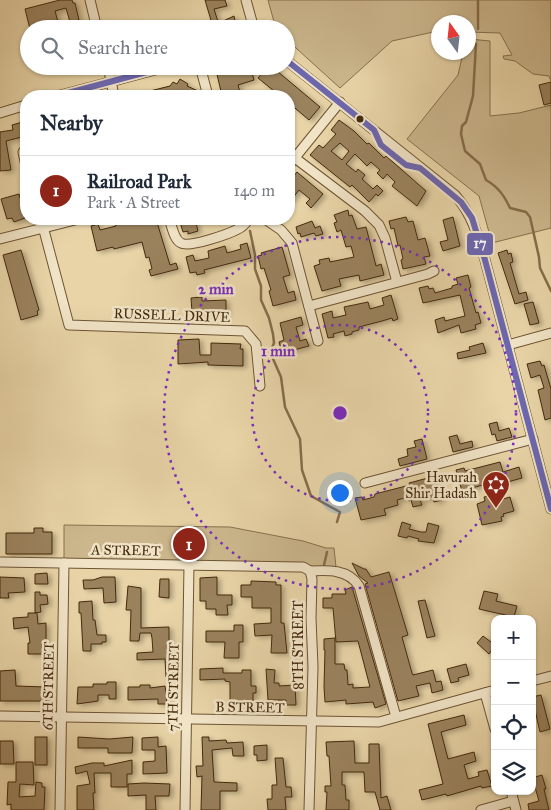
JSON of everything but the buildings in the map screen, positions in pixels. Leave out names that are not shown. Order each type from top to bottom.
[{"type":"street","points":[[90,0],[95,20]]},
{"type":"street","points":[[246,0],[252,20]]},
{"type":"street","points":[[295,67],[455,195],[467,210],[476,230],[551,509]]},
{"type":"street","points":[[110,75],[113,90]]},
{"type":"street","points":[[80,90],[137,75]]},
{"type":"street","points":[[202,75],[206,90]]},
{"type":"street","points":[[340,102],[295,158],[364,211],[379,225],[385,238],[397,282]]},
{"type":"street","points":[[0,113],[20,107]]},
{"type":"street","points":[[0,239],[37,225]]},
{"type":"street","name":"RUSSELL DRIVE","points":[[43,225],[69,325],[245,331],[256,344],[260,386]]},
{"type":"street","points":[[171,225],[177,240],[184,245],[236,230],[245,225]]},
{"type":"street","points":[[274,225],[281,230],[292,243],[318,341]]},
{"type":"street","points":[[309,306],[434,271]]},
{"type":"street","points":[[508,345],[551,333]]},
{"type":"street","points":[[366,483],[532,439]]},
{"type":"street","name":"A STREET","points":[[0,562],[302,567],[310,571],[329,570],[347,574],[359,586],[396,717]]},
{"type":"street","name":"6TH STREET","points":[[60,810],[64,563]]},
{"type":"street","name":"7TH STREET","points":[[185,810],[189,565]]},
{"type":"street","name":"8TH STREET","points":[[310,571],[312,579],[310,810]]},
{"type":"street","points":[[536,679],[551,676]]},
{"type":"street","points":[[490,691],[492,705]]},
{"type":"street","name":"B STREET","points":[[0,716],[379,722],[490,691]]},
{"type":"street","points":[[481,810],[515,806]]},
{"type":"shaded area","points":[[268,0],[551,0],[551,81],[549,76],[533,74],[515,61],[504,59],[503,56],[512,55],[500,33],[476,32],[476,15],[431,15],[431,33],[392,41],[340,88],[295,47],[295,20],[274,20]]},
{"type":"shaded area","points":[[476,40],[490,41],[490,116],[519,113],[551,105],[551,228],[492,243],[479,196],[407,139],[458,75],[461,60],[476,60]]},
{"type":"shaded area","points":[[64,525],[230,527],[303,541],[326,548],[334,548],[336,567],[64,563]]},
{"type":"waterway","points":[[478,0],[478,29]]},
{"type":"waterway","points":[[475,60],[473,96],[461,134],[465,151],[480,164],[486,180],[500,192],[510,208],[526,212],[530,217],[540,268],[551,291]]},
{"type":"waterway","points":[[250,231],[255,255],[255,269],[261,286],[261,300],[269,318],[273,334],[274,343],[270,352],[281,377],[285,407],[300,439],[302,470],[311,496],[340,512],[337,522]]},
{"type":"waterway","points":[[324,565],[327,552]]},
{"type":"transit line","name":"17","points":[[295,67],[374,130],[381,145],[406,165],[420,168],[461,202],[472,218],[485,260],[551,509]]},
{"type":"transit line","name":"17","points":[[79,90],[135,75]]},
{"type":"place","name":"Havurah Shir Hadash","points":[[496,509]]},
{"type":"place","name":"Railroad Park","points":[[189,544]]}]
